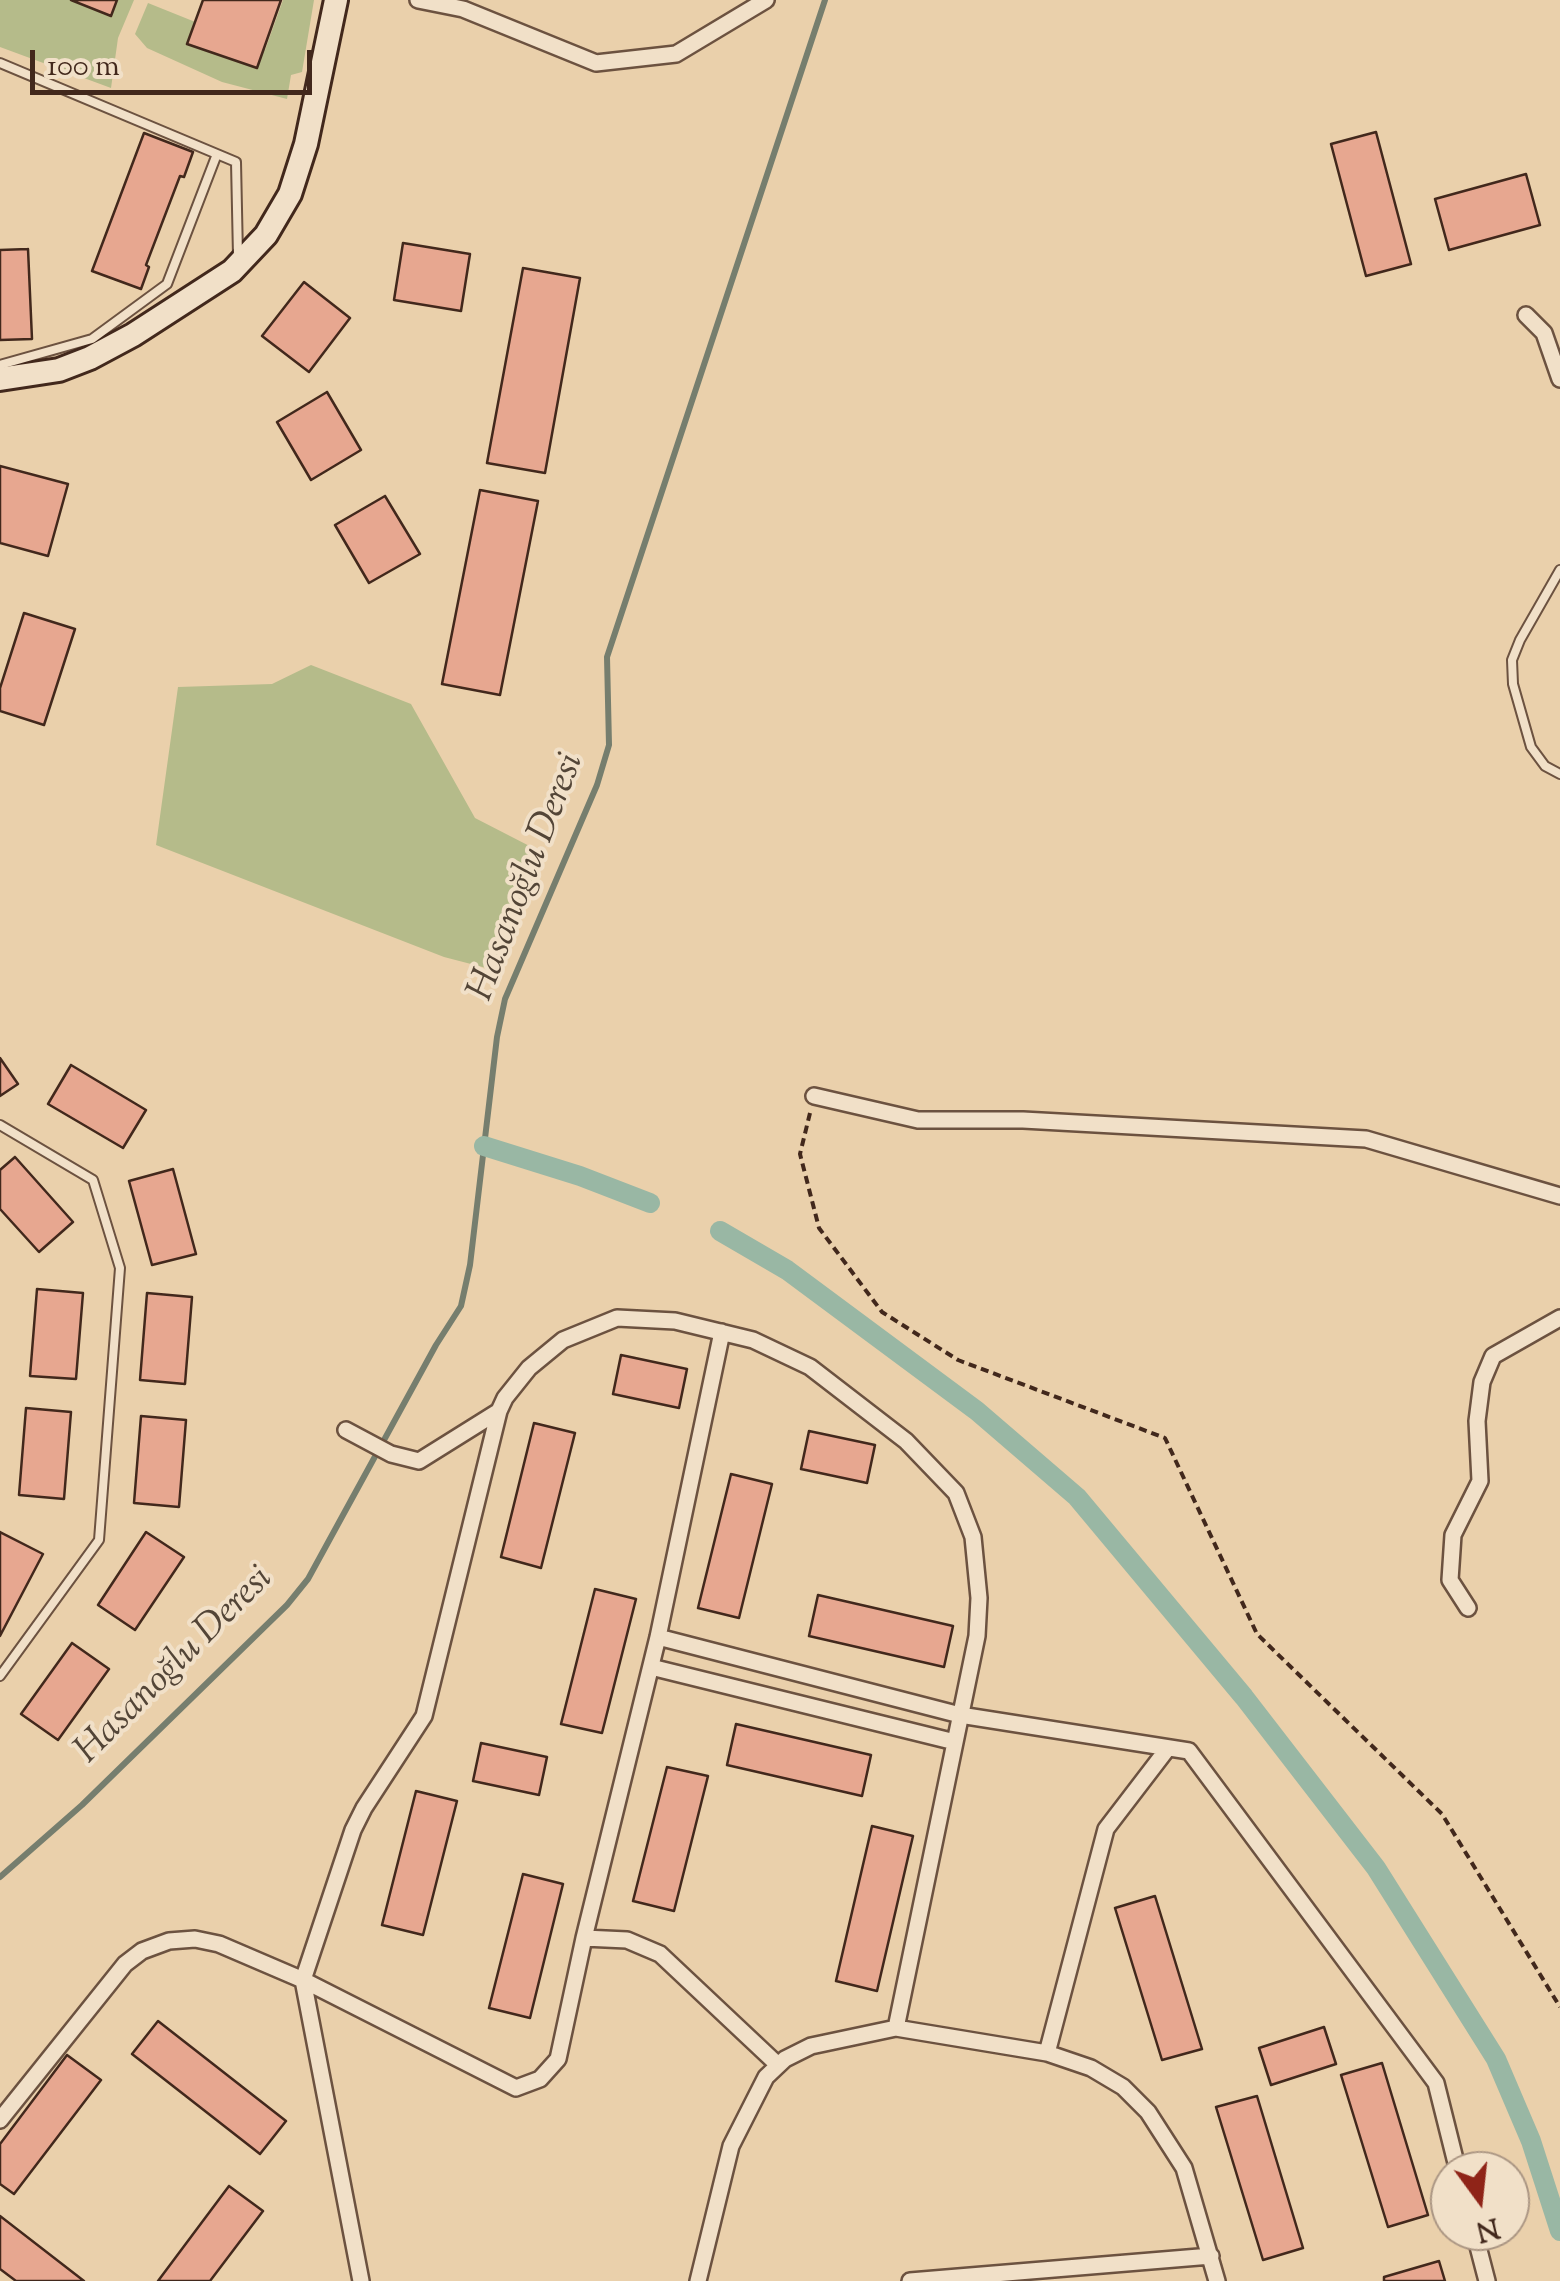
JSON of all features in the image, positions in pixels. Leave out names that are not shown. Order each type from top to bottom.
[{"type":"street","points":[[0,379],[59,370],[90,358],[150,324],[238,265],[266,236],[290,194],[306,144],[336,0]]},
{"type":"street","points":[[418,0],[463,9],[596,62],[676,54],[766,0]]},
{"type":"street","points":[[1526,315],[1544,333],[1560,379]]},
{"type":"street","points":[[814,1096],[918,1120],[1023,1120],[1366,1140],[1560,1196]]},
{"type":"street","points":[[360,2281],[303,1980],[364,1808],[424,1716],[505,1398],[529,1368],[563,1340],[617,1318],[675,1321],[753,1340],[810,1367],[906,1441],[956,1493],[973,1537],[979,1598],[977,1636],[896,2028]]},
{"type":"street","points":[[1468,1608],[1450,1580],[1453,1535],[1480,1481],[1477,1420],[1482,1382],[1493,1356],[1560,1318]]},
{"type":"street","points":[[0,2120],[125,1964],[142,1951],[170,1941],[195,1939],[219,1944],[303,1980],[516,2088],[540,2080],[558,2059],[658,1637],[722,1332]]},
{"type":"street","points":[[346,1430],[391,1454],[419,1461],[500,1411]]},
{"type":"street","points":[[658,1637],[960,1715],[1189,1751],[1436,2083],[1453,2151]]},
{"type":"street","points":[[651,1667],[955,1742]]},
{"type":"street","points":[[1047,2053],[1106,1828],[1168,1748]]},
{"type":"street","points":[[584,1938],[627,1940],[660,1954],[778,2065]]},
{"type":"street","points":[[698,2281],[731,2146],[766,2077],[778,2065],[811,2046],[896,2028],[1047,2053],[1091,2068],[1124,2087],[1148,2112],[1184,2168],[1217,2281]]},
{"type":"street","points":[[1479,2251],[1487,2281]]},
{"type":"street","points":[[910,2281],[1211,2256]]},
{"type":"lane","points":[[0,63],[236,162],[238,265]]},
{"type":"lane","points":[[0,365],[92,338],[167,284],[218,154]]},
{"type":"lane","points":[[1560,570],[1512,660],[1513,684],[1532,748],[1545,766],[1560,774]]},
{"type":"lane","points":[[0,1125],[92,1180],[120,1268],[98,1540],[0,1676]]},
{"type":"path","points":[[814,1096],[800,1154],[819,1228],[882,1312],[958,1360],[1165,1438],[1257,1634],[1442,1814],[1560,2006]]},
{"type":"green space","points":[[0,0],[134,0],[118,38],[111,88],[0,47]]},
{"type":"green space","points":[[283,0],[314,0],[302,72],[291,75],[287,99],[222,82],[147,48],[135,34],[148,3],[265,50]]},
{"type":"green space","points":[[311,665],[411,704],[475,818],[545,854],[494,970],[444,957],[156,845],[178,687],[272,684]]},
{"type":"building","points":[[71,0],[117,0],[111,16]]},
{"type":"building","points":[[203,0],[281,0],[257,68],[187,44]]},
{"type":"building","points":[[1376,132],[1411,264],[1366,276],[1331,144]]},
{"type":"building","points":[[144,133],[193,152],[146,265],[149,267],[141,289],[92,271]]},
{"type":"building","points":[[1526,174],[1540,225],[1449,250],[1435,199]]},
{"type":"building","points":[[403,243],[470,254],[461,311],[394,300]]},
{"type":"building","points":[[28,249],[32,339],[0,340],[0,250]]},
{"type":"building","points":[[523,268],[580,278],[545,473],[487,463]]},
{"type":"building","points":[[304,282],[350,318],[309,372],[262,336]]},
{"type":"building","points":[[327,392],[361,450],[311,480],[277,422]]},
{"type":"building","points":[[0,466],[68,484],[48,556],[0,543]]},
{"type":"building","points":[[480,490],[538,501],[500,695],[442,684]]},
{"type":"building","points":[[385,496],[420,554],[369,583],[335,525]]},
{"type":"building","points":[[24,613],[75,629],[44,725],[0,711],[0,688]]},
{"type":"building","points":[[0,1058],[18,1084],[0,1096]]},
{"type":"building","points":[[71,1065],[146,1110],[123,1148],[48,1104]]},
{"type":"building","points":[[15,1157],[73,1222],[39,1252],[0,1209],[0,1170]]},
{"type":"building","points":[[173,1169],[196,1254],[152,1265],[129,1181]]},
{"type":"building","points":[[37,1289],[83,1293],[76,1379],[30,1376]]},
{"type":"building","points":[[147,1293],[192,1297],[185,1384],[140,1380]]},
{"type":"building","points":[[621,1355],[687,1369],[679,1408],[613,1394]]},
{"type":"building","points":[[26,1408],[71,1412],[64,1499],[19,1495]]},
{"type":"building","points":[[141,1416],[186,1420],[179,1507],[134,1503]]},
{"type":"building","points":[[534,1423],[575,1433],[541,1568],[501,1557]]},
{"type":"building","points":[[809,1431],[875,1445],[867,1483],[801,1469]]},
{"type":"building","points":[[731,1474],[772,1484],[739,1618],[698,1608]]},
{"type":"building","points":[[0,1532],[43,1554],[0,1636]]},
{"type":"building","points":[[146,1532],[184,1557],[135,1630],[98,1605]]},
{"type":"building","points":[[595,1589],[636,1599],[602,1733],[561,1724]]},
{"type":"building","points":[[818,1595],[953,1626],[944,1667],[809,1636]]},
{"type":"building","points":[[72,1643],[109,1669],[58,1740],[21,1714]]},
{"type":"building","points":[[736,1724],[871,1755],[862,1796],[727,1765]]},
{"type":"building","points":[[481,1743],[547,1757],[539,1795],[473,1781]]},
{"type":"building","points":[[667,1767],[708,1776],[674,1911],[633,1901]]},
{"type":"building","points":[[416,1791],[457,1801],[423,1935],[382,1925]]},
{"type":"building","points":[[872,1826],[913,1836],[877,1991],[836,1981]]},
{"type":"building","points":[[523,1874],[563,1884],[530,2018],[489,2008]]},
{"type":"building","points":[[1155,1896],[1202,2049],[1162,2060],[1115,1908]]},
{"type":"building","points":[[158,2021],[286,2121],[260,2154],[132,2054]]},
{"type":"building","points":[[1324,2027],[1336,2064],[1271,2085],[1259,2048]]},
{"type":"building","points":[[67,2055],[101,2080],[14,2194],[0,2184],[0,2144]]},
{"type":"building","points":[[1382,2063],[1428,2215],[1388,2227],[1341,2075]]},
{"type":"building","points":[[1257,2096],[1303,2248],[1263,2260],[1216,2107]]},
{"type":"building","points":[[229,2186],[263,2211],[210,2281],[158,2281]]},
{"type":"building","points":[[0,2216],[84,2281],[16,2281],[0,2269]]},
{"type":"building","points":[[1439,2261],[1445,2281],[1384,2281],[1384,2277]]},
{"type":"waterway","name":"Hasanoğlu Deresi","points":[[0,1877],[82,1805],[287,1605],[308,1579],[461,1306],[470,1265],[505,999],[597,785],[609,745],[607,657],[825,0]]},
{"type":"waterway","points":[[484,1146],[650,1203]]},
{"type":"waterway","points":[[720,1231],[787,1270],[977,1411],[1077,1497],[1244,1697],[1376,1868],[1496,2059],[1531,2141],[1560,2231]]}]
